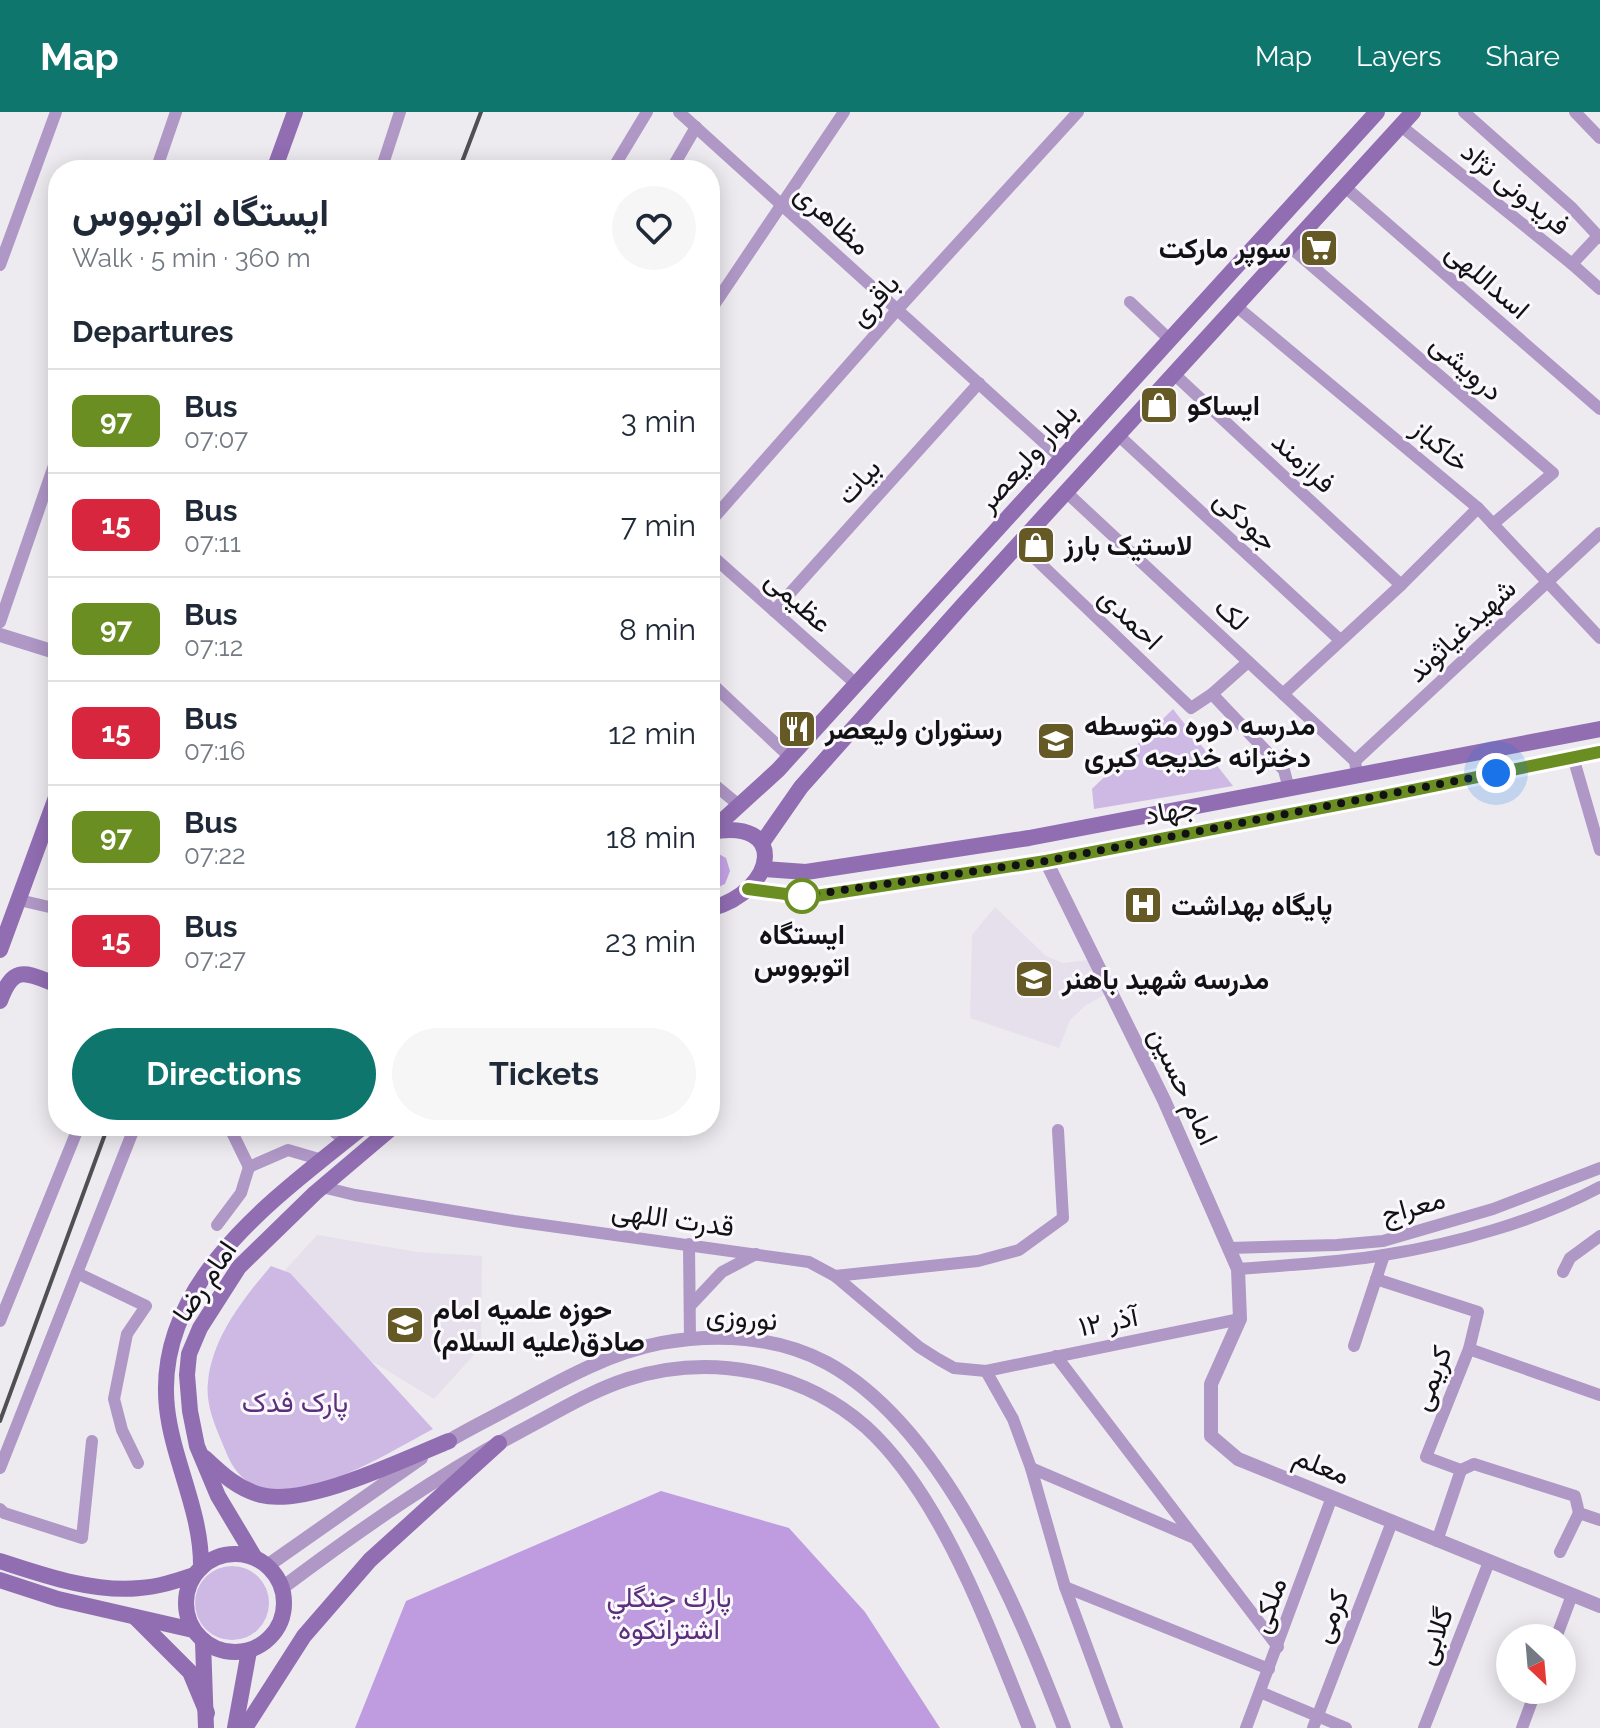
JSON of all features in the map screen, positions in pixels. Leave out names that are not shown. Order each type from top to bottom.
[{"type":"main road","points":[[278,160],[295,112]]},
{"type":"main road","name":"بلوار ولیعصر","points":[[720,823],[784,764],[1377,112]]},
{"type":"main road","name":"بلوار ولیعصر","points":[[762,843],[801,787],[1413,112]]},
{"type":"main road","points":[[1169,339],[1189,357]]},
{"type":"main road","name":"جهاد","points":[[764,869],[806,872],[1029,838],[1289,789],[1356,768],[1441,759],[1600,729]]},
{"type":"main road","name":"جهاد","points":[[748,889],[809,897],[1046,861],[1600,752]]},
{"type":"main road","points":[[1441,759],[1445,784]]},
{"type":"main road","points":[[784,764],[801,787]]},
{"type":"main road","points":[[1213,803],[1215,828]]},
{"type":"main road","points":[[2,939],[48,820]]},
{"type":"main road","points":[[720,832],[751,835],[762,843],[766,855],[764,869],[748,889],[720,906]]},
{"type":"main road","points":[[806,872],[809,897]]},
{"type":"main road","points":[[0,1001],[6,984],[13,976],[22,973],[48,982]]},
{"type":"main road","name":"امام رضا","points":[[197,1572],[199,1534],[167,1409],[166,1379],[182,1315],[197,1288],[240,1232],[352,1136]]},
{"type":"main road","name":"امام رضا","points":[[261,1562],[218,1496],[200,1454],[190,1411],[189,1354],[200,1328],[239,1267],[322,1187],[382,1136]]},
{"type":"main road","points":[[200,1454],[247,1490],[287,1498],[323,1490],[449,1441]]},
{"type":"main road","points":[[245,1728],[304,1636],[370,1560],[499,1443]]},
{"type":"main road","points":[[0,1580],[58,1599],[134,1616],[198,1636],[225,1651],[249,1651],[261,1646],[279,1626],[285,1601],[282,1588],[261,1562],[241,1554],[212,1559],[197,1572],[188,1588],[185,1602],[187,1616],[198,1636],[207,1720]]},
{"type":"main road","points":[[0,1561],[115,1589],[162,1585],[197,1572]]},
{"type":"main road","points":[[134,1616],[190,1672],[207,1720]]},
{"type":"main road","points":[[235,1728],[249,1651]]},
{"type":"street","points":[[0,265],[56,112]]},
{"type":"street","points":[[159,160],[176,112]]},
{"type":"street","points":[[384,160],[400,112]]},
{"type":"street","points":[[618,160],[647,112]]},
{"type":"street","name":"مظاهری","points":[[679,112],[1061,458]]},
{"type":"street","points":[[720,296],[844,112]]},
{"type":"street","name":"باقری","points":[[720,511],[1078,112]]},
{"type":"street","points":[[1464,112],[1572,208],[1599,237],[1572,264]]},
{"type":"street","points":[[1575,112],[1600,138]]},
{"type":"street","name":"فریدونی نژاد","points":[[1401,126],[1600,289]]},
{"type":"street","points":[[677,160],[696,127]]},
{"type":"street","name":"اسداللهی","points":[[1345,187],[1600,409]]},
{"type":"street","name":"درویشی","points":[[1290,247],[1553,473],[1493,524]]},
{"type":"street","points":[[1130,302],[1169,339]]},
{"type":"street","name":"خاکباز","points":[[1236,306],[1478,508],[1600,638]]},
{"type":"street","name":"فرازمند","points":[[1174,374],[1401,585]]},
{"type":"street","name":"بیات","points":[[774,611],[979,383]]},
{"type":"street","name":"جودکی","points":[[1118,435],[1340,640]]},
{"type":"street","points":[[0,622],[48,483]]},
{"type":"street","name":"لک","points":[[1066,492],[1283,694],[1356,768]]},
{"type":"street","points":[[1283,694],[1401,585],[1478,508]]},
{"type":"street","name":"شهید‌غیاثوند","points":[[1356,768],[1600,533]]},
{"type":"street","name":"احمدی","points":[[1019,543],[1191,708],[1212,694]]},
{"type":"street","name":"عظیمی","points":[[720,563],[856,684]]},
{"type":"street","points":[[0,635],[48,650]]},
{"type":"street","points":[[1248,662],[1212,694],[1284,770],[1289,789]]},
{"type":"street","points":[[720,693],[784,764]]},
{"type":"street","points":[[1573,757],[1600,850]]},
{"type":"street","points":[[720,789],[740,806]]},
{"type":"street","name":"امام حسین","points":[[1046,861],[1164,1100],[1229,1248]]},
{"type":"street","points":[[19,900],[48,907]]},
{"type":"street","points":[[835,1276],[978,1261],[1019,1250],[1063,1218],[1058,1130]]},
{"type":"street","points":[[0,1321],[4,1296],[75,1136]]},
{"type":"street","points":[[0,1468],[131,1136]]},
{"type":"street","points":[[217,1225],[241,1193],[249,1167],[234,1136]]},
{"type":"street","points":[[340,1136],[346,1141]]},
{"type":"street","points":[[249,1167],[288,1150],[322,1160]]},
{"type":"street","name":"معراج","points":[[1229,1248],[1383,1241],[1493,1209],[1600,1168]]},
{"type":"street","name":"قدرت اللهی","points":[[322,1187],[500,1219],[809,1262],[835,1276],[919,1347],[938,1359],[954,1368],[986,1371]]},
{"type":"street","name":"معراج","points":[[1238,1269],[1384,1255],[1464,1237],[1541,1213],[1600,1187]]},
{"type":"street","points":[[1563,1272],[1570,1258],[1600,1236]]},
{"type":"street","points":[[689,1244],[690,1339]]},
{"type":"street","name":"معلم","points":[[1229,1248],[1238,1269],[1240,1319],[1211,1384],[1211,1436],[1238,1459],[1600,1606]]},
{"type":"street","points":[[690,1306],[722,1272],[756,1254]]},
{"type":"street","points":[[1354,1346],[1384,1255]]},
{"type":"street","points":[[77,1273],[146,1306],[127,1334],[114,1399],[122,1430],[138,1463]]},
{"type":"street","name":"کریمی","points":[[1376,1279],[1478,1312],[1469,1349],[1426,1457],[1461,1470]]},
{"type":"street","name":"۱۲ آذر","points":[[986,1371],[1240,1319]]},
{"type":"street","name":"نوروزی","points":[[261,1562],[449,1441],[574,1373],[618,1354],[659,1343],[726,1337],[763,1341],[826,1363],[856,1382],[916,1442],[974,1530],[1010,1600],[1064,1728]]},
{"type":"street","points":[[1469,1349],[1600,1395]]},
{"type":"street","points":[[1056,1356],[1278,1647]]},
{"type":"street","name":"نوروزی","points":[[282,1588],[413,1494],[499,1443],[586,1397],[626,1380],[662,1371],[694,1367],[746,1371],[790,1382],[839,1406],[867,1429],[898,1464],[956,1555],[1029,1728]]},
{"type":"street","points":[[986,1371],[1013,1419],[1031,1468],[1065,1587],[1117,1728]]},
{"type":"street","points":[[0,1509],[42,1527],[82,1538],[92,1441]]},
{"type":"street","points":[[1437,1541],[1461,1470],[1474,1464],[1575,1496],[1579,1513],[1560,1552]]},
{"type":"street","points":[[1031,1468],[1195,1539]]},
{"type":"street","name":"ملکی","points":[[1246,1728],[1332,1497]]},
{"type":"street","points":[[1579,1513],[1600,1520]]},
{"type":"street","name":"کرمی","points":[[1315,1722],[1392,1522]]},
{"type":"street","name":"گلابی","points":[[1424,1728],[1489,1562]]},
{"type":"street","points":[[1065,1587],[1269,1669]]},
{"type":"street","points":[[1561,1624],[1572,1595]]},
{"type":"street","points":[[1260,1692],[1315,1722],[1346,1728]]},
{"type":"street","points":[[1522,1728],[1531,1704]]},
{"type":"shaded area","points":[[720,855],[726,858],[730,871],[725,884],[720,886]]},
{"type":"shaded area","name":"مدرسه شهید باهنر","points":[[995,907],[1046,956],[1063,963],[1089,960],[1104,995],[1070,1020],[1059,1048],[970,1018],[972,935]]},
{"type":"shaded area","name":"حوزه علمیه امام صادق(علیه السلام)","points":[[317,1235],[418,1252],[482,1256],[481,1347],[434,1399],[373,1362],[277,1279]]},
{"type":"green space","points":[[1173,709],[1233,786],[1094,809],[1092,789]]},
{"type":"green space","name":"پارک فدک","points":[[271,1266],[290,1273],[433,1429],[354,1470],[312,1485],[291,1489],[261,1488],[237,1472],[210,1409],[208,1382],[216,1350],[230,1320]]},
{"type":"green space","name":"پارك جنگلي اشترانكوه","points":[[661,1491],[789,1528],[865,1612],[940,1728],[355,1728],[406,1601]]},
{"type":"green space","points":[[232,1566],[253,1572],[263,1582],[269,1603],[263,1624],[253,1634],[232,1640],[211,1634],[201,1624],[195,1603],[201,1582],[211,1572]]},
{"type":"railway","points":[[463,160],[481,112]]},
{"type":"railway","points":[[0,1421],[104,1136]]},
{"type":"bus line","name":"97","points":[[748,889],[809,897],[1046,861],[1600,752]]},
{"type":"place","name":"سوپر مارکت","points":[[1319,248]]},
{"type":"place","name":"ایساکو","points":[[1159,405]]},
{"type":"place","name":"لاستیک بارز","points":[[1036,545]]},
{"type":"place","name":"رستوران ولیعصر","points":[[797,729]]},
{"type":"place","name":"مدرسه دوره متوسطه دخترانه خدیجه کبری","points":[[1056,741]]},
{"type":"place","name":"ایستگاه اتوبووس","points":[[802,896]]},
{"type":"place","name":"پایگاه بهداشت","points":[[1143,905]]},
{"type":"place","name":"مدرسه شهید باهنر","points":[[1034,979]]},
{"type":"place","name":"حوزه علمیه امام صادق(علیه السلام)","points":[[405,1325]]},
{"type":"route","points":[[802,896],[1046,861],[1496,773]]}]
